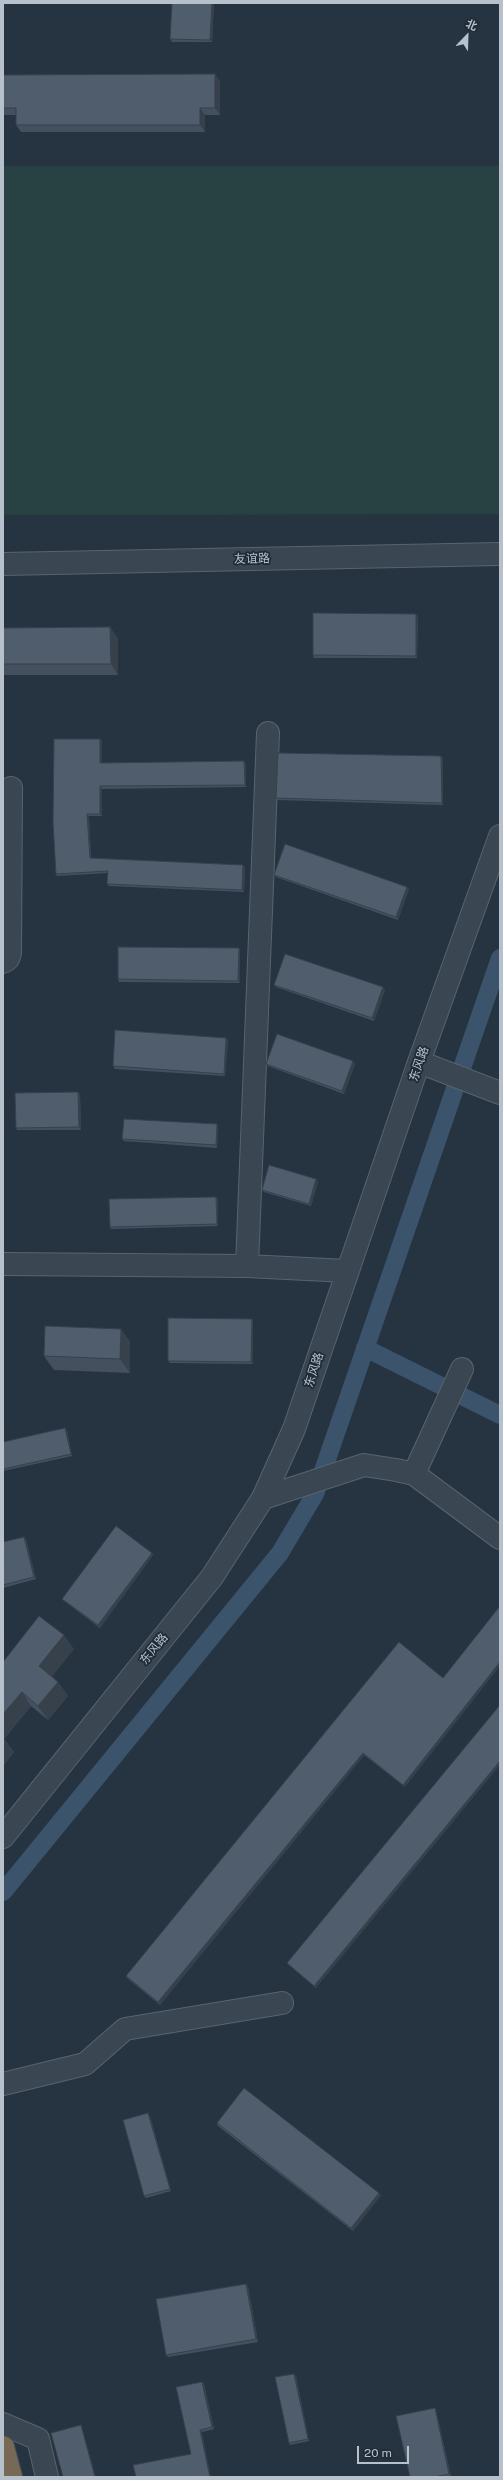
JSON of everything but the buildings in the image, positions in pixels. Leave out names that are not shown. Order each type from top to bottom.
[{"type":"highway","points":[[3,2447],[11,2477]]},
{"type":"street","name":"友谊路","points":[[3,564],[500,554]]},
{"type":"street","points":[[247,1266],[268,733]]},
{"type":"street","points":[[3,962],[8,959],[10,953],[11,788]]},
{"type":"street","name":"东风路","points":[[3,1837],[212,1577],[263,1498],[294,1429],[419,1062],[500,836]]},
{"type":"street","points":[[419,1062],[497,1092]]},
{"type":"street","points":[[3,1264],[247,1266],[347,1272]]},
{"type":"street","points":[[414,1474],[445,1402],[462,1369]]},
{"type":"street","points":[[263,1498],[364,1465],[414,1474],[500,1538]]},
{"type":"street","points":[[3,2084],[85,2064],[125,2029],[282,2002]]},
{"type":"street","points":[[3,2424],[38,2439],[47,2477]]},
{"type":"green space","points":[[3,166],[500,166],[500,514],[3,515]]},
{"type":"waterway","points":[[3,1892],[280,1553],[315,1494],[500,958]]},
{"type":"waterway","points":[[365,1348],[500,1415]]}]
